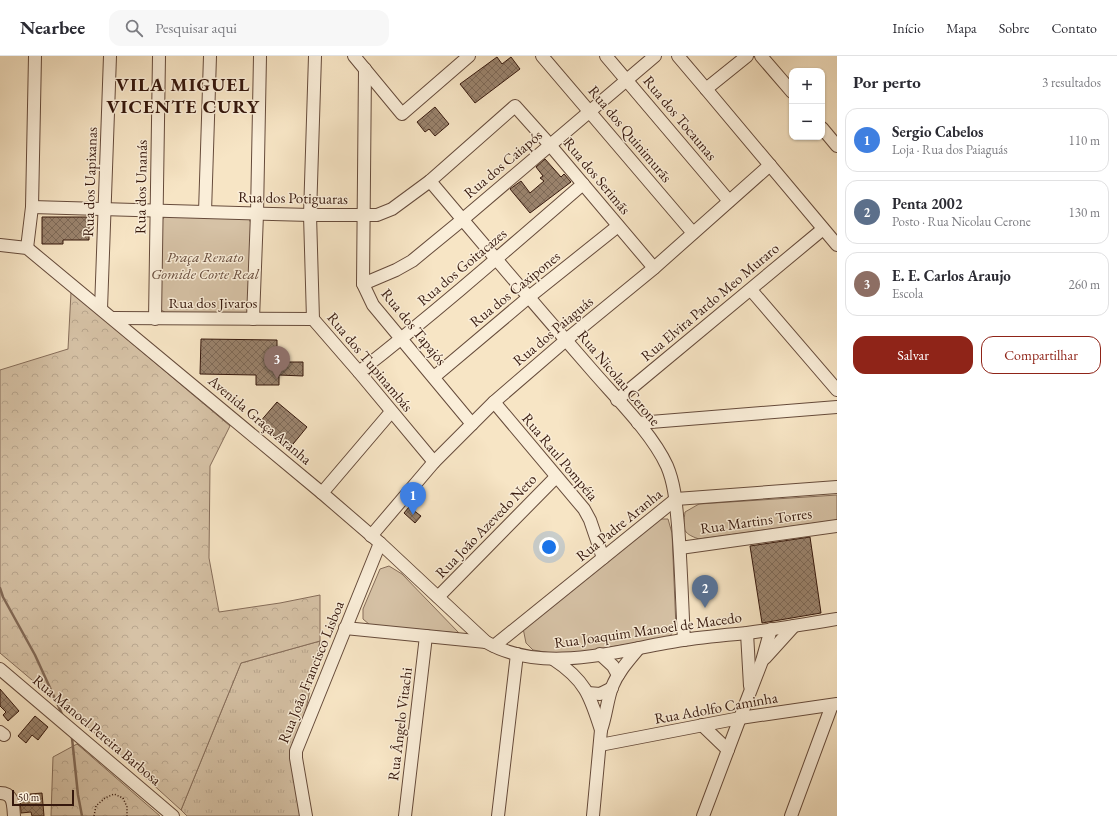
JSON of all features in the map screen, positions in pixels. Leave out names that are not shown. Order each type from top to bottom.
[{"type":"street","points":[[0,245],[27,248],[32,207],[35,56]]},
{"type":"street","name":"Rua dos Uapixanas","points":[[101,309],[106,209],[110,56]]},
{"type":"street","name":"Rua dos Unanás","points":[[155,319],[159,56]]},
{"type":"street","points":[[205,212],[210,56]]},
{"type":"street","points":[[253,319],[257,214],[260,56]]},
{"type":"street","name":"Rua dos Tupinambás","points":[[314,56],[310,215],[313,319],[434,462]]},
{"type":"street","points":[[360,60],[402,114],[469,56]]},
{"type":"street","name":"Rua dos Quinimurãs","points":[[542,56],[693,233]]},
{"type":"street","name":"Rua dos Tocaunas","points":[[606,56],[729,201]]},
{"type":"street","name":"Rua dos Caiapós","points":[[363,284],[396,270],[412,261],[590,112],[654,56]]},
{"type":"street","points":[[678,56],[837,245]]},
{"type":"street","points":[[706,89],[747,56]]},
{"type":"street","points":[[761,56],[789,89]]},
{"type":"street","name":"Rua dos Tapajós","points":[[360,60],[363,284],[373,305],[472,424]]},
{"type":"street","name":"Rua dos Potiguaras","points":[[32,207],[257,214],[363,216],[377,214],[392,209],[430,181],[515,106]]},
{"type":"street","name":"Rua dos Serimãs","points":[[515,106],[654,268]]},
{"type":"street","points":[[825,132],[837,146]]},
{"type":"street","name":"Rua dos Paiaguás","points":[[376,540],[434,462],[494,402],[566,340],[654,268],[770,166]]},
{"type":"street","name":"Rua Nicolau Cerone","points":[[430,181],[496,260],[638,423],[657,449],[667,466],[676,499],[680,548],[684,640]]},
{"type":"street","name":"Rua dos Goitacazes","points":[[359,372],[402,339],[583,184]]},
{"type":"street","name":"Rua dos Caxipones","points":[[434,377],[529,297],[618,226]]},
{"type":"street","name":"Rua Elvira Pardo Meo Muraro","points":[[617,400],[823,229]]},
{"type":"street","name":"Avenida Graça Aranha","points":[[27,248],[322,493],[490,644]]},
{"type":"street","points":[[751,290],[837,390]]},
{"type":"street","name":"Rua dos Jivaros","points":[[113,318],[313,319]]},
{"type":"street","name":"Rua Raul Pompéia","points":[[494,402],[584,509],[590,520],[603,558]]},
{"type":"street","points":[[638,423],[837,407]]},
{"type":"street","points":[[322,493],[391,412]]},
{"type":"street","name":"Rua João Azevedo Neto","points":[[438,597],[556,477]]},
{"type":"street","name":"Rua Padre Aranha","points":[[490,644],[603,558],[676,499],[837,487]]},
{"type":"street","name":"Rua Martins Torres","points":[[680,548],[837,526]]},
{"type":"street","name":"Rua João Francisco Lisboa","points":[[306,816],[296,751],[345,628],[376,540]]},
{"type":"street","name":"Rua Joaquim Manoel de Macedo","points":[[345,628],[490,644],[517,654],[553,659],[586,657],[684,640],[837,619]]},
{"type":"street","points":[[762,661],[794,626]]},
{"type":"street","points":[[703,816],[762,661],[771,629]]},
{"type":"street","points":[[747,632],[750,691]]},
{"type":"street","name":"Rua Ângelo Vitachi","points":[[405,816],[426,636]]},
{"type":"street","points":[[593,816],[601,730],[606,718],[612,688],[618,675],[639,648]]},
{"type":"street","points":[[498,816],[517,654]]},
{"type":"street","points":[[600,654],[613,666],[618,675]]},
{"type":"street","points":[[579,680],[581,665],[586,657]]},
{"type":"street","points":[[553,659],[579,680],[588,693],[601,730]]},
{"type":"street","name":"Rua Manoel Pereira Barbosa","points":[[0,669],[173,816]]},
{"type":"street","points":[[588,693],[600,694],[612,688]]},
{"type":"street","points":[[792,816],[835,705]]},
{"type":"street","name":"Rua Adolfo Caminha","points":[[600,745],[740,718],[835,705]]},
{"type":"street","points":[[702,725],[728,750]]},
{"type":"street","points":[[0,793],[5,793],[10,796],[14,816]]},
{"type":"path","points":[[94,816],[96,806],[105,798],[114,794],[123,798],[127,807],[127,816]]},
{"type":"green space","name":"Praça Renato Gomide Corte Real","points":[[172,214],[249,219],[254,230],[247,315],[166,313],[160,309],[159,226],[164,217]]},
{"type":"green space","points":[[71,292],[230,426],[210,466],[209,558],[219,612],[280,603],[320,595],[320,641],[241,663],[181,810],[116,751],[0,653],[0,370],[68,349]]},
{"type":"green space","points":[[837,495],[837,520],[699,539],[693,537],[684,529],[685,512],[699,504]]},
{"type":"green space","points":[[657,519],[668,519],[672,533],[676,628],[670,636],[563,655],[533,650],[526,643],[523,628]]},
{"type":"green space","points":[[389,566],[402,574],[459,633],[370,625],[363,619],[363,609],[380,569]]},
{"type":"green space","points":[[320,641],[296,758],[306,816],[187,816],[181,810],[241,663]]},
{"type":"green space","points":[[77,744],[160,816],[51,816],[53,757]]},
{"type":"building","points":[[497,57],[502,64],[511,57],[520,69],[475,103],[460,84]]},
{"type":"building","points":[[435,107],[449,124],[435,136],[429,129],[425,132],[417,122]]},
{"type":"building","points":[[545,159],[561,177],[564,174],[571,182],[530,213],[510,189],[521,181],[530,193],[544,181],[540,178],[543,176],[536,167]]},
{"type":"building","points":[[42,217],[93,217],[93,226],[89,226],[89,240],[63,240],[63,244],[42,244]]},
{"type":"building","points":[[201,339],[277,340],[277,362],[303,362],[303,376],[279,375],[279,385],[256,385],[256,375],[200,374]]},
{"type":"building","points":[[277,402],[307,427],[289,449],[259,423]]},
{"type":"building","points":[[409,507],[421,516],[415,523],[404,513]]},
{"type":"building","points":[[810,537],[821,613],[762,623],[750,546]]},
{"type":"building","points":[[0,689],[19,711],[8,721],[3,715],[6,712],[0,706]]},
{"type":"building","points":[[35,716],[48,727],[38,740],[32,735],[26,743],[18,736]]},
{"type":"building","points":[[42,793],[44,816],[32,816],[31,812],[21,813],[20,797]]},
{"type":"waterway","points":[[0,588],[3,597],[35,655],[62,714]]},
{"type":"waterway","points":[[72,738],[78,795],[82,816]]},
{"type":"place","name":"E. E. Carlos Araujo","points":[[277,379]]},
{"type":"place","name":"Sergio Cabelos","points":[[413,515]]},
{"type":"place","name":"Penta 2002","points":[[705,608]]},
{"type":"district","name":"VILA MIGUEL VICENTE CURY","points":[[183,95]]}]
